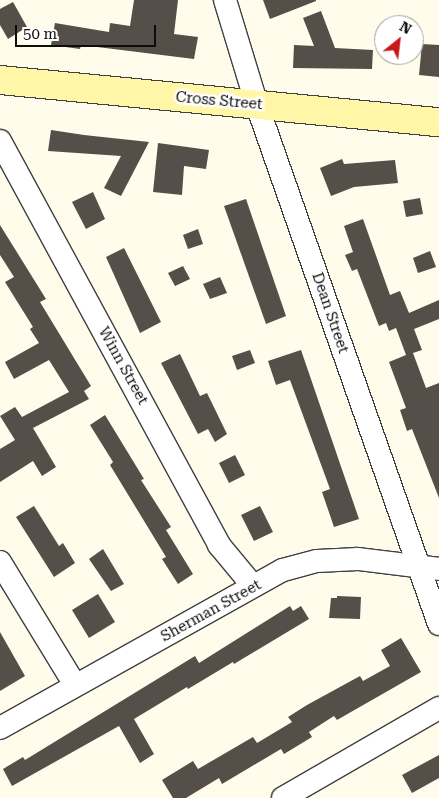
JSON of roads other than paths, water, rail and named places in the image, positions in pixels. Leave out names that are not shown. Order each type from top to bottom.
[{"type":"street","name":"Dean Street","points":[[225,0],[257,105],[429,567],[439,624]]},
{"type":"street","name":"Cross Street","points":[[0,80],[439,122]]},
{"type":"street","name":"Winn Street","points":[[0,141],[219,545],[253,586]]},
{"type":"street","name":"Sherman Street","points":[[0,728],[283,570],[317,561],[358,559],[429,567]]},
{"type":"street","points":[[0,562],[75,685]]},
{"type":"street","points":[[283,798],[439,708]]}]
